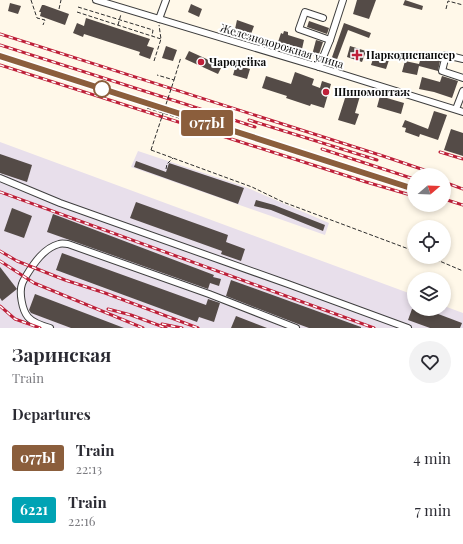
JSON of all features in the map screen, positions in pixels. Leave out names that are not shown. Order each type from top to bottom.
[{"type":"street","name":"Железнодорожная улица","points":[[96,0],[108,2],[463,112]]},
{"type":"street","points":[[159,19],[166,0]]},
{"type":"street","points":[[319,67],[330,40],[343,0]]},
{"type":"street","points":[[323,18],[305,12],[299,29],[330,40]]},
{"type":"street","points":[[463,59],[446,55],[442,71],[463,78]]},
{"type":"street","points":[[456,109],[463,91]]},
{"type":"street","points":[[0,178],[60,203],[408,328]]},
{"type":"street","points":[[50,328],[28,318],[24,311],[21,297],[22,284],[33,264],[40,256],[52,247],[60,244],[68,244],[209,294],[296,328]]},
{"type":"path","points":[[31,0],[37,18],[45,20],[43,25]]},
{"type":"path","points":[[59,8],[61,0]]},
{"type":"path","points":[[446,9],[448,1],[463,5]]},
{"type":"path","points":[[78,7],[153,30],[152,36]]},
{"type":"path","points":[[77,12],[161,40]]},
{"type":"path","points":[[118,25],[121,14]]},
{"type":"path","points":[[154,61],[161,40],[159,19]]},
{"type":"path","points":[[181,57],[151,150],[252,187],[283,202],[344,226],[407,248]]},
{"type":"path","points":[[157,75],[174,80]]},
{"type":"path","points":[[147,108],[179,118]]},
{"type":"path","points":[[166,168],[167,164],[172,158]]},
{"type":"path","points":[[446,264],[463,271]]},
{"type":"shaded area","points":[[0,142],[407,292],[407,316],[451,316],[451,309],[463,313],[463,328],[0,328]]},
{"type":"shaded area","points":[[138,151],[243,186],[329,223],[325,235],[131,167]]},
{"type":"building","points":[[357,0],[376,0],[369,19],[353,14]]},
{"type":"building","points":[[405,0],[423,6],[422,10],[403,5]]},
{"type":"building","points":[[10,3],[21,6],[18,14],[8,11]]},
{"type":"building","points":[[191,4],[202,9],[199,17],[188,12]]},
{"type":"building","points":[[42,5],[69,14],[65,25],[40,16],[41,12],[39,12]]},
{"type":"building","points":[[86,18],[150,39],[147,46],[154,48],[150,59],[139,55],[140,52],[84,34],[83,37],[73,33],[77,23],[84,26]]},
{"type":"building","points":[[237,20],[254,26],[251,34],[235,29]]},
{"type":"building","points":[[309,21],[329,28],[327,34],[307,27]]},
{"type":"building","points":[[344,23],[371,33],[369,38],[348,30],[336,62],[331,60]]},
{"type":"building","points":[[284,31],[288,32],[288,35],[304,40],[302,49],[278,42],[281,33],[283,34]]},
{"type":"building","points":[[316,40],[323,42],[318,57],[312,55]]},
{"type":"building","points":[[166,46],[177,50],[173,61],[162,58]]},
{"type":"building","points":[[350,46],[366,51],[362,62],[347,57]]},
{"type":"building","points":[[189,51],[222,66],[218,74],[185,59]]},
{"type":"building","points":[[423,51],[441,56],[438,71],[419,66],[417,75],[402,72],[405,61],[419,64]]},
{"type":"building","points":[[374,56],[389,60],[386,69],[371,65]]},
{"type":"building","points":[[236,65],[250,69],[247,79],[233,75]]},
{"type":"building","points":[[295,72],[314,79],[312,85],[320,88],[322,81],[331,84],[324,108],[311,104],[310,106],[286,98],[287,96],[262,88],[266,76],[291,84]]},
{"type":"building","points":[[442,76],[458,81],[452,98],[419,89],[422,77],[440,82]]},
{"type":"building","points":[[356,89],[365,92],[363,97],[360,96],[355,113],[359,114],[355,125],[338,120],[347,92],[354,94]]},
{"type":"building","points":[[380,96],[404,103],[401,114],[377,107]]},
{"type":"building","points":[[434,111],[447,115],[438,140],[420,134],[419,137],[405,132],[406,128],[402,127],[405,120],[428,129]]},
{"type":"building","points":[[451,129],[463,133],[463,156],[444,150]]},
{"type":"building","points":[[0,154],[32,165],[27,182],[0,173]]},
{"type":"building","points":[[136,161],[166,172],[169,163],[244,188],[238,204],[134,167]]},
{"type":"building","points":[[256,200],[274,205],[325,225],[323,231],[271,210],[254,206]]},
{"type":"building","points":[[136,202],[228,235],[226,242],[245,249],[241,261],[221,254],[222,251],[130,218]]},
{"type":"building","points":[[12,208],[32,216],[24,238],[4,231]]},
{"type":"building","points":[[53,214],[214,275],[213,277],[221,279],[219,286],[210,283],[208,289],[47,232]]},
{"type":"building","points":[[62,253],[206,305],[208,299],[220,303],[214,322],[199,317],[197,322],[56,270]]},
{"type":"building","points":[[0,267],[17,289],[2,301],[0,298]]},
{"type":"building","points":[[231,280],[361,328],[309,328],[298,324],[226,296]]},
{"type":"building","points":[[35,294],[124,328],[71,328],[31,313],[29,310]]},
{"type":"building","points":[[236,316],[267,328],[231,328]]},
{"type":"building","points":[[409,316],[444,316],[462,323],[460,328],[430,328],[408,320]]},
{"type":"railway","points":[[0,34],[418,168]]},
{"type":"railway","points":[[0,45],[255,127]]},
{"type":"railway","points":[[0,56],[407,187]]},
{"type":"railway","points":[[0,65],[407,194]]},
{"type":"railway","points":[[249,120],[377,160]]},
{"type":"railway","points":[[322,149],[407,177]]},
{"type":"railway","points":[[440,152],[463,159]]},
{"type":"railway","points":[[451,185],[463,189]]},
{"type":"railway","points":[[0,192],[374,328]]},
{"type":"railway","points":[[451,201],[463,205]]},
{"type":"railway","points":[[0,251],[17,261],[65,280],[105,293],[198,328]]},
{"type":"railway","points":[[0,261],[34,283],[143,328]]},
{"type":"railway","points":[[0,306],[15,319],[40,328]]},
{"type":"railway","points":[[108,309],[131,315],[166,328]]},
{"type":"railway","points":[[162,324],[182,328]]},
{"type":"train","name":"077Ы","points":[[0,56],[407,187]]},
{"type":"place","name":"Наркодиспансер","points":[[357,55]]},
{"type":"place","name":"Чародейка","points":[[201,62]]},
{"type":"place","name":"Шиномонтаж","points":[[326,92]]}]
